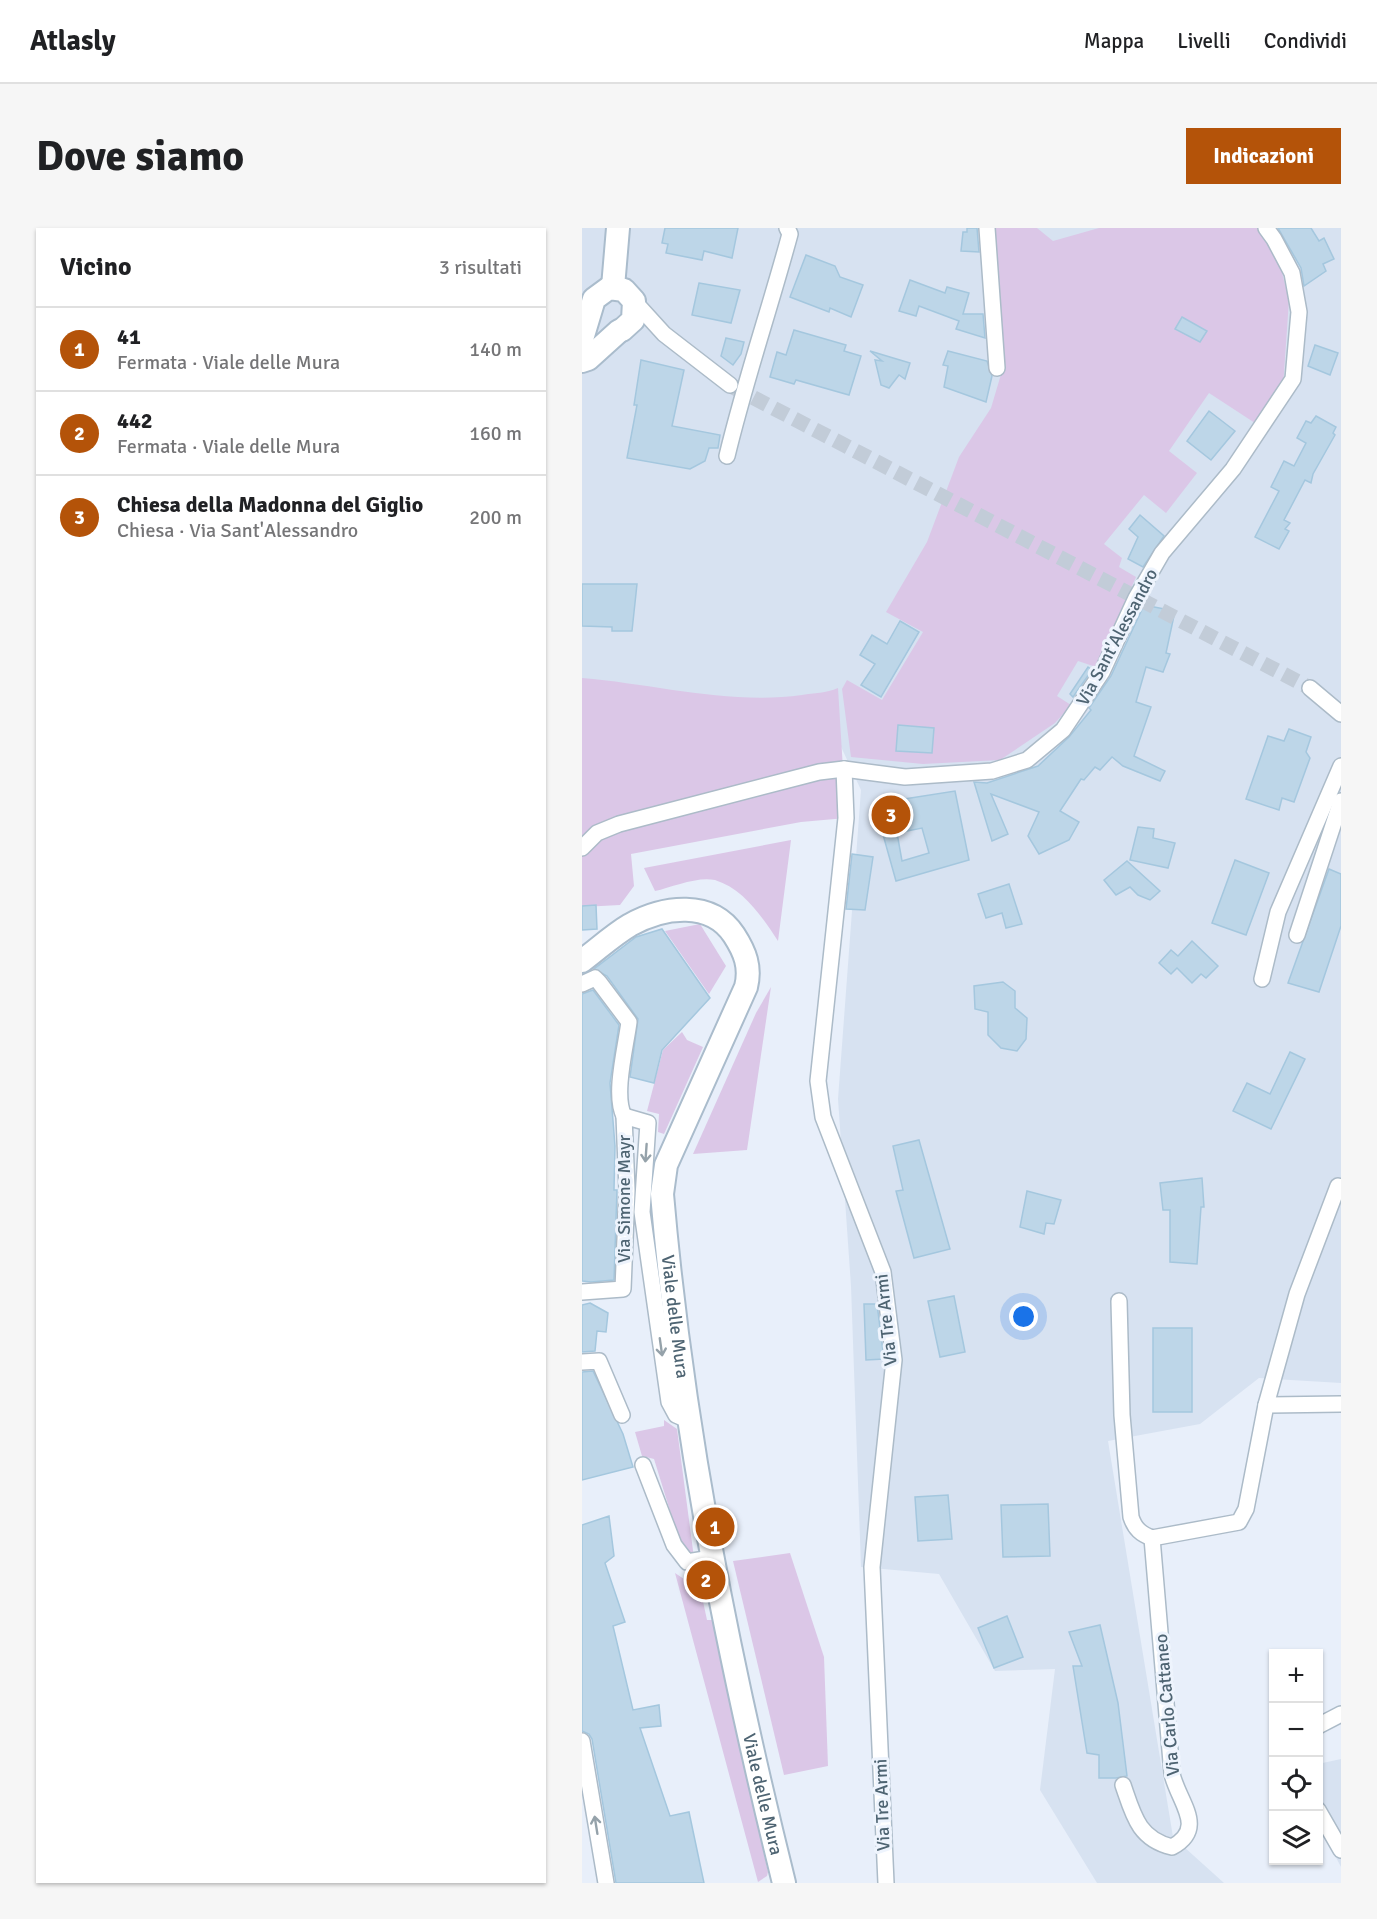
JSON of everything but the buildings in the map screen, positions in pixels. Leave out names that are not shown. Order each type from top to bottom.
[{"type":"street","points":[[613,287],[618,228]]},
{"type":"street","points":[[727,456],[742,392],[769,310],[790,234],[787,228]]},
{"type":"street","points":[[987,228],[997,368]]},
{"type":"street","name":"Via Sant'Alessandro","points":[[582,848],[597,833],[619,824],[819,772],[844,769],[905,777],[992,771],[1027,760],[1063,730],[1076,714],[1102,672],[1136,598],[1162,553],[1233,469],[1293,379],[1299,312],[1292,273],[1266,228]]},
{"type":"street","points":[[664,334],[641,329],[585,327],[596,296],[613,287],[624,290],[664,334],[730,385]]},
{"type":"street","points":[[582,361],[588,359],[635,317],[634,301]]},
{"type":"street","points":[[1310,688],[1341,714]]},
{"type":"street","points":[[1262,980],[1278,912],[1341,766]]},
{"type":"street","name":"Via Tre Armi","points":[[844,769],[846,818],[818,1081],[824,1117],[884,1272],[894,1360],[872,1567],[886,1883]]},
{"type":"street","points":[[1297,935],[1341,801]]},
{"type":"street","name":"Viale delle Mura","points":[[582,961],[640,920],[695,909],[705,910],[723,922],[739,942],[749,967],[746,987],[672,1152],[663,1178],[663,1211],[690,1421],[711,1558],[761,1791],[784,1883]]},
{"type":"street","points":[[582,984],[591,979],[599,982],[629,1022],[621,1075],[623,1113]]},
{"type":"street","name":"Via Simone Mayr","points":[[582,1292],[623,1289],[627,1190],[623,1113],[648,1123],[642,1212],[669,1402],[676,1415],[690,1421]]},
{"type":"street","points":[[1119,1301],[1122,1415],[1131,1517],[1137,1530],[1152,1538],[1241,1520],[1246,1509],[1266,1405],[1297,1294],[1338,1186]]},
{"type":"street","points":[[582,1362],[599,1362],[622,1415]]},
{"type":"street","points":[[1266,1405],[1341,1404]]},
{"type":"street","points":[[643,1465],[674,1545],[687,1562],[711,1558]]},
{"type":"street","name":"Via Carlo Cattaneo","points":[[1123,1785],[1140,1829],[1157,1843],[1172,1847],[1184,1841],[1189,1834],[1190,1819],[1175,1789],[1172,1774],[1152,1538]]},
{"type":"street","points":[[1323,1723],[1341,1714]]},
{"type":"street","points":[[582,1741],[606,1883]]},
{"type":"street","points":[[1319,1811],[1341,1850]]},
{"type":"shaded area","points":[[582,228],[1341,228],[1341,1383],[1259,1378],[1200,1424],[1108,1441],[1173,1837],[1224,1883],[1097,1883],[1040,1790],[1055,1669],[995,1671],[939,1574],[861,1567],[851,1286],[838,1099],[861,790],[837,738],[582,687]]},
{"type":"shaded area","points":[[990,228],[1037,228],[1053,241],[1099,228],[1258,228],[1268,240],[1280,265],[1289,300],[1283,387],[1258,425],[1209,393],[1169,451],[1197,473],[1166,513],[1144,495],[1104,544],[1122,558],[1119,567],[1136,577],[1096,667],[1078,661],[1057,696],[1071,705],[1055,723],[1000,760],[923,764],[851,757],[842,689],[847,680],[882,700],[923,632],[886,612],[927,542],[959,457],[991,408],[1002,371]]},
{"type":"shaded area","points":[[582,678],[719,696],[774,697],[824,692],[838,688],[846,818],[801,822],[631,854],[634,886],[620,905],[582,907]]},
{"type":"shaded area","points":[[791,840],[778,941],[751,905],[725,884],[715,880],[701,879],[655,891],[644,868]]},
{"type":"shaded area","points":[[700,924],[726,966],[709,994],[665,931]]},
{"type":"shaded area","points":[[771,987],[747,1150],[693,1154],[756,1013]]},
{"type":"shaded area","points":[[682,1032],[687,1040],[703,1047],[664,1134],[658,1132],[659,1114],[647,1111],[663,1050]]},
{"type":"shaded area","points":[[664,1420],[677,1429],[694,1558],[684,1556],[654,1459],[642,1456],[635,1432],[664,1426]]},
{"type":"shaded area","points":[[790,1553],[824,1657],[828,1766],[784,1775],[733,1561]]},
{"type":"shaded area","points":[[675,1573],[690,1583],[699,1583],[707,1620],[712,1620],[768,1872],[767,1876],[758,1882]]},
{"type":"shaded area","points":[[1341,1759],[1341,1867],[1323,1833],[1323,1763]]},
{"type":"tunnel","points":[[733,387],[1310,688]]},
{"type":"place","name":"Chiesa della Madonna del Giglio","points":[[891,815]]},
{"type":"place","name":"41","points":[[715,1527]]},
{"type":"place","name":"442","points":[[706,1580]]}]
